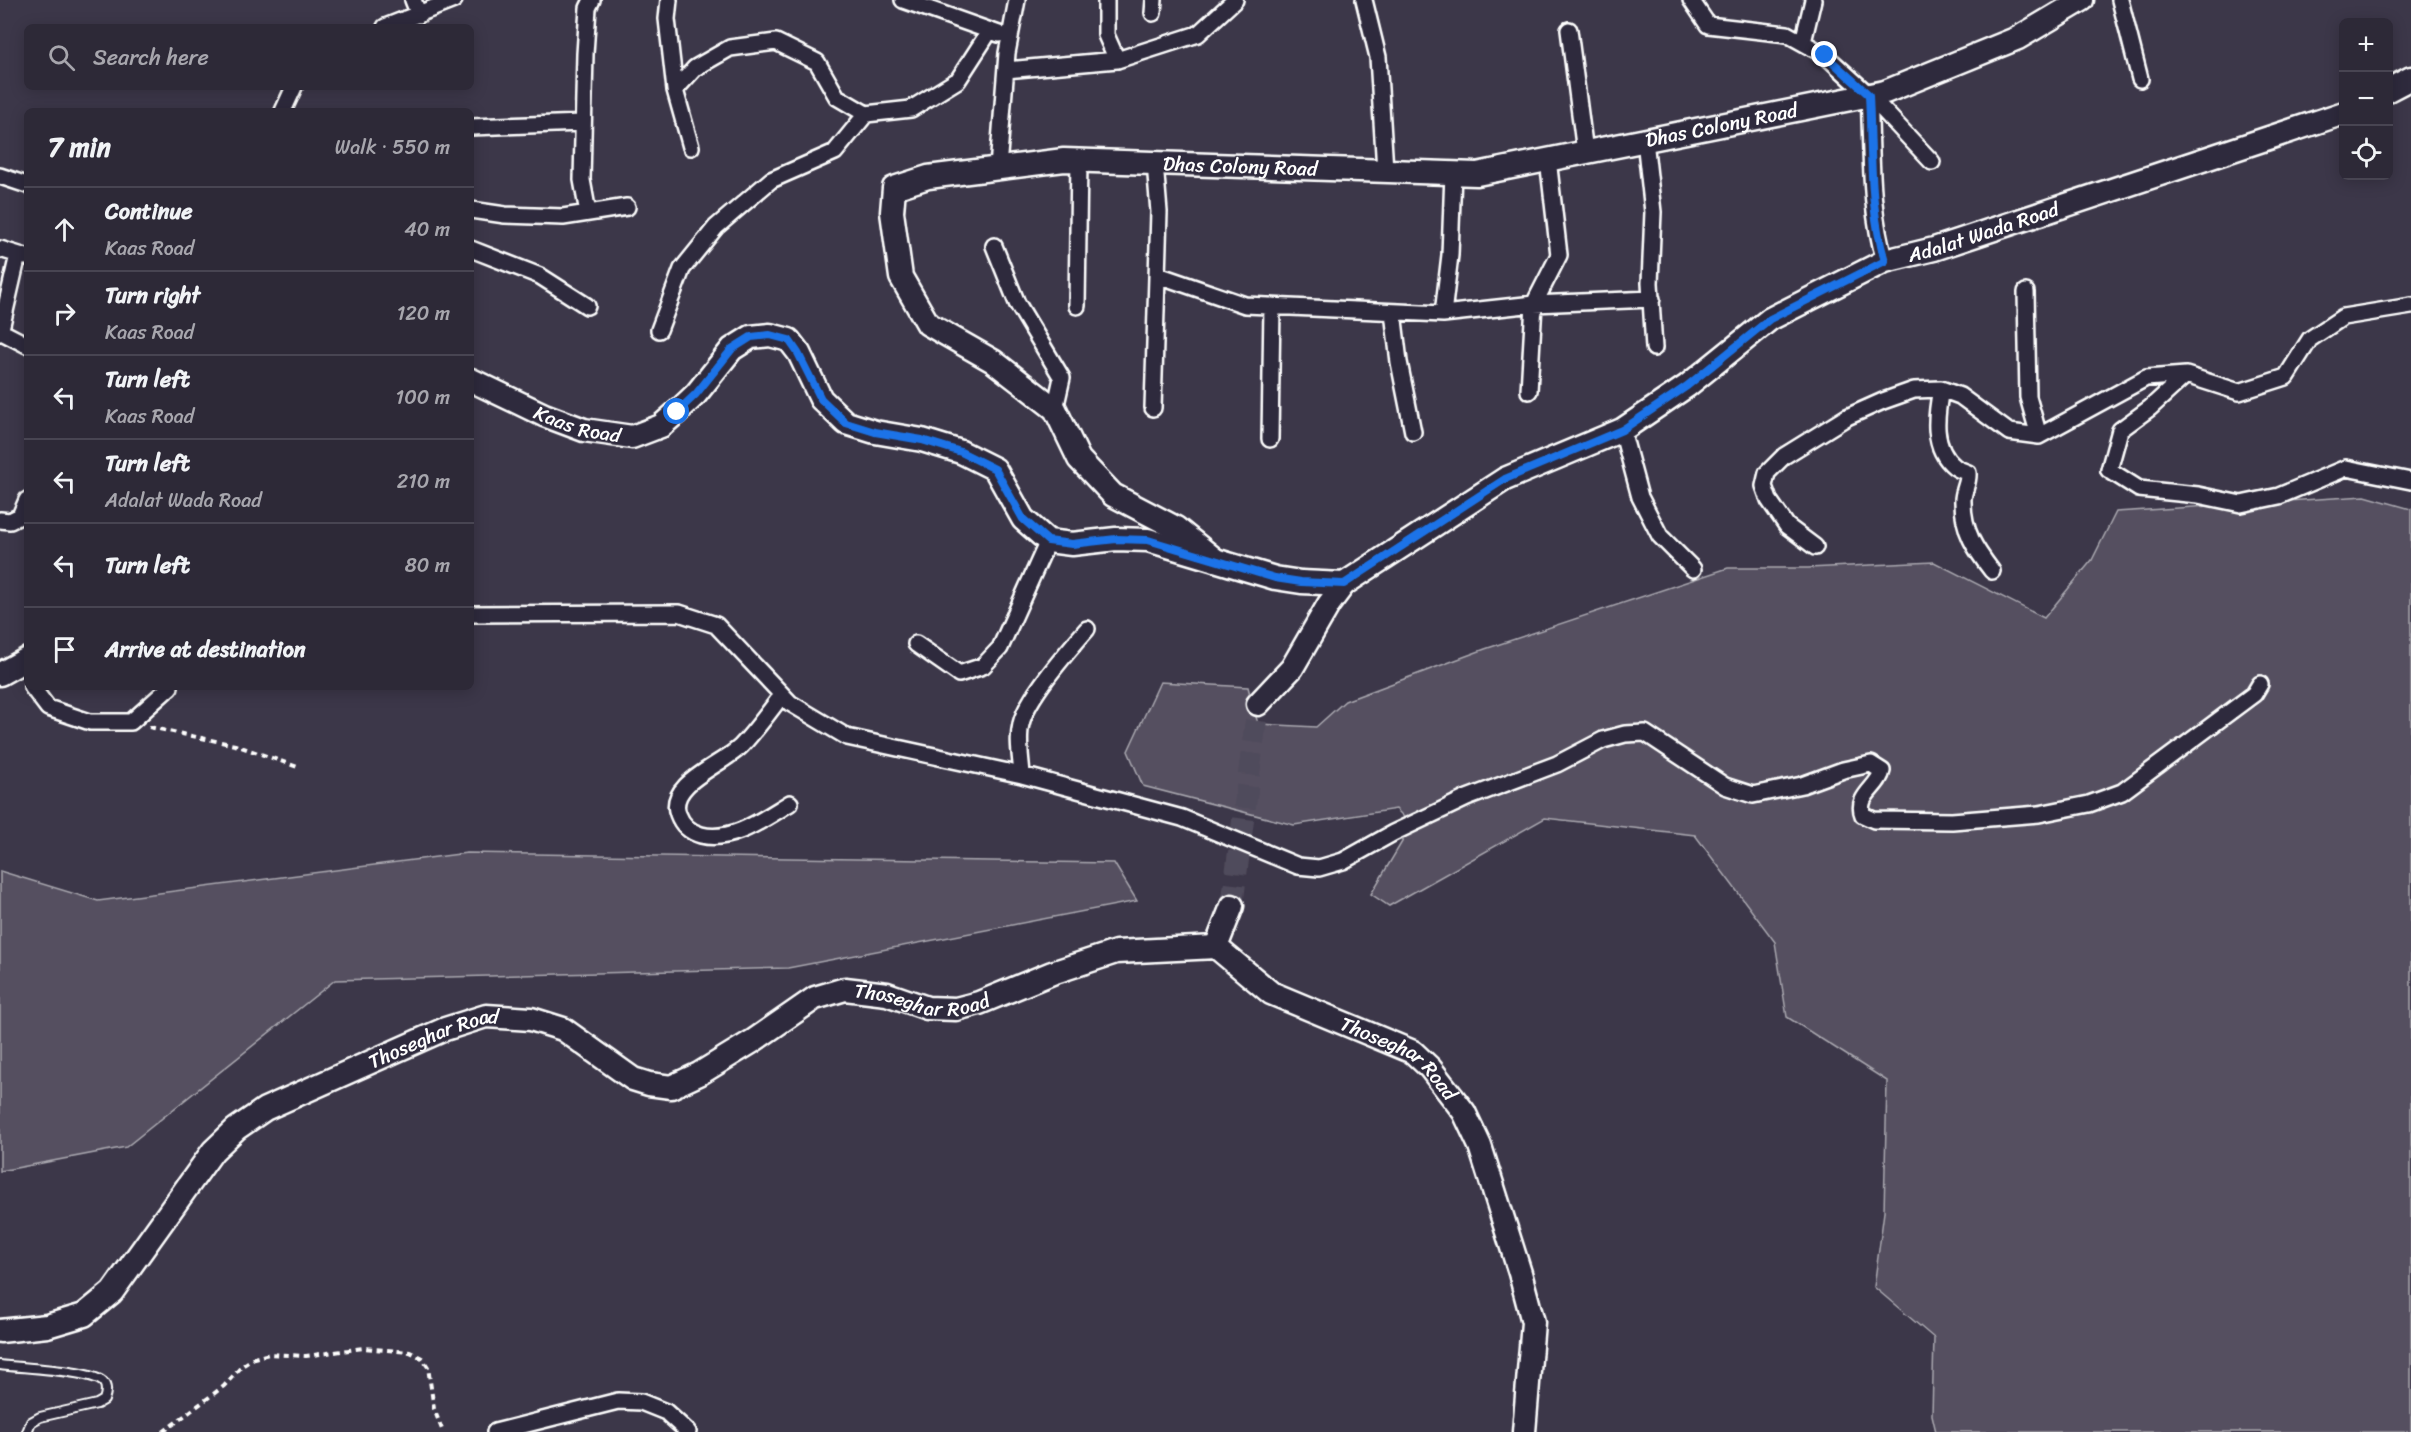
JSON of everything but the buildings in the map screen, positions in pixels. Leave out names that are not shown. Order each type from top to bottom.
[{"type":"main road","name":"Dhas Colony Road","points":[[1213,558],[1176,528],[1113,495],[1079,459],[1055,409],[993,360],[928,324],[901,277],[892,212],[894,188],[928,177],[1079,160],[1477,174],[1885,92],[2018,38],[2082,0]]},
{"type":"main road","points":[[2393,87],[2411,78]]},
{"type":"main road","name":"Adalat Wada Road","points":[[1258,704],[1292,668],[1344,584],[1505,479],[1622,430],[1687,386],[1770,319],[1885,261],[1934,249],[2339,114]]},
{"type":"main road","name":"Kaas Road","points":[[474,381],[544,415],[584,430],[632,437],[661,426],[696,394],[732,349],[751,337],[770,335],[789,340],[821,399],[846,423],[875,432],[922,440],[961,452],[995,469],[1023,519],[1048,541]]},
{"type":"main road","points":[[1048,541],[1072,544],[1116,539],[1148,540],[1275,578],[1344,584]]},
{"type":"main road","points":[[1216,947],[1232,906]]},
{"type":"main road","name":"Thoseghar Road","points":[[0,1331],[47,1326],[84,1315],[112,1292],[213,1151],[236,1129],[265,1109],[403,1047],[486,1016],[531,1019],[563,1029],[633,1079],[671,1087],[708,1069],[815,998],[845,989],[887,994],[927,1008],[956,1009],[980,1004],[1052,973],[1116,952],[1216,947],[1271,993],[1413,1052],[1430,1068],[1464,1112],[1480,1146],[1533,1322],[1523,1430]]},
{"type":"street","points":[[413,0],[419,15]]},
{"type":"street","points":[[394,24],[454,0]]},
{"type":"street","points":[[588,213],[582,180],[583,123],[588,9],[592,0]]},
{"type":"street","points":[[669,0],[667,19],[675,90],[691,147]]},
{"type":"street","points":[[903,0],[989,32],[1010,37]]},
{"type":"street","points":[[998,168],[1006,70],[1017,0]]},
{"type":"street","points":[[1106,0],[1106,35],[1117,60]]},
{"type":"street","points":[[1006,70],[1117,60],[1198,34],[1235,0]]},
{"type":"street","points":[[1364,0],[1378,57],[1384,170]]},
{"type":"street","points":[[1691,0],[1708,25],[1787,34],[1825,55],[1869,95],[1932,162]]},
{"type":"street","points":[[1803,42],[1813,0]]},
{"type":"street","points":[[2120,0],[2140,79]]},
{"type":"street","points":[[1569,30],[1585,152]]},
{"type":"street","points":[[675,90],[695,68],[730,48],[776,42],[817,62],[837,97],[866,114],[911,109],[958,80],[989,32]]},
{"type":"street","points":[[284,108],[293,90]]},
{"type":"street","points":[[1869,95],[1873,184],[1880,243],[1885,261]]},
{"type":"street","points":[[659,330],[682,269],[716,227],[771,180],[836,152],[866,114]]},
{"type":"street","points":[[474,127],[583,123]]},
{"type":"street","points":[[1645,140],[1653,212],[1650,284],[1653,299],[1654,348]]},
{"type":"street","points":[[1528,391],[1534,304],[1559,255],[1548,159]]},
{"type":"street","points":[[1077,306],[1079,160]]},
{"type":"street","points":[[1153,408],[1159,212],[1155,163]]},
{"type":"street","points":[[1443,314],[1450,255],[1453,173]]},
{"type":"street","points":[[0,176],[24,183]]},
{"type":"street","points":[[474,210],[533,217],[563,217],[627,207]]},
{"type":"street","points":[[994,246],[1017,303],[1062,378],[1055,409]]},
{"type":"street","points":[[0,249],[23,256],[0,332],[24,344]]},
{"type":"street","points":[[474,250],[540,276],[587,306]]},
{"type":"street","points":[[1158,275],[1245,305],[1443,314],[1534,304],[1653,299]]},
{"type":"street","points":[[2026,292],[2028,397],[2039,436]]},
{"type":"street","points":[[1270,439],[1272,306]]},
{"type":"street","points":[[1815,547],[1787,526],[1769,500],[1764,486],[1767,473],[1784,456],[1847,417],[1883,401],[1914,390],[1941,389],[1960,396],[2009,432],[2039,436],[2146,378],[2186,375],[2240,392],[2286,378],[2310,339],[2343,317],[2411,306]]},
{"type":"street","points":[[1393,312],[1399,362],[1413,432]]},
{"type":"street","points":[[2186,375],[2150,408],[2120,430],[2109,470],[2139,489],[2198,495],[2241,504],[2279,496],[2346,468],[2411,481]]},
{"type":"street","points":[[1941,389],[1936,416],[1937,435],[1946,458],[1968,474],[1962,504],[1967,529],[1971,543],[1992,572]]},
{"type":"street","points":[[1622,430],[1640,497],[1660,536],[1693,569]]},
{"type":"street","points":[[0,520],[10,520],[20,516],[24,507]]},
{"type":"street","points":[[916,644],[959,674],[983,666],[1000,648],[1048,541]]},
{"type":"street","points":[[474,614],[679,613],[716,625],[790,703],[847,737],[1022,775],[1182,818],[1298,866],[1319,868],[1343,861],[1393,833],[1467,798],[1557,764],[1603,740],[1625,734],[1645,734],[1725,786],[1753,795],[1802,785],[1844,770],[1871,764],[1882,771],[1880,779],[1863,799],[1861,810],[1863,815],[1874,820],[1952,821],[2039,814],[2089,804],[2122,792],[2254,694],[2260,684]]},
{"type":"street","points":[[1022,775],[1020,737],[1024,716],[1050,673],[1087,629]]},
{"type":"street","points":[[34,690],[48,708],[90,722],[131,722],[167,690]]},
{"type":"street","points":[[782,695],[741,747],[689,783],[677,797],[675,808],[687,828],[702,835],[724,835],[752,825],[790,803]]},
{"type":"street","points":[[495,1432],[618,1401],[641,1402],[666,1412],[688,1432]]},
{"type":"lane","points":[[0,1365],[94,1376],[102,1381],[105,1387],[104,1400],[97,1404],[40,1417],[31,1422],[27,1432]]},
{"type":"path","points":[[131,722],[235,745],[300,768]]},
{"type":"path","points":[[163,1432],[224,1386],[242,1366],[254,1358],[269,1354],[306,1356],[363,1348],[410,1352],[422,1358],[428,1367],[434,1409],[443,1432]]},
{"type":"shaded area","points":[[2365,496],[2411,509],[2411,1432],[1936,1432],[1932,1415],[1934,1338],[1874,1287],[1884,1212],[1887,1081],[1787,1017],[1775,942],[1695,835],[1545,818],[1389,906],[1371,894],[1412,825],[1396,809],[1294,825],[1143,786],[1128,751],[1160,682],[1248,687],[1258,724],[1316,727],[1345,701],[1485,649],[1728,568],[1808,568],[1934,562],[2044,618],[2092,560],[2116,512]]},
{"type":"shaded area","points":[[467,853],[1114,863],[1137,901],[788,968],[335,980],[126,1147],[0,1171],[0,871],[98,901]]},
{"type":"tunnel","points":[[1232,906],[1258,704]]},
{"type":"route","points":[[677,412],[696,394],[732,349],[751,337],[770,335],[789,340],[821,399],[846,423],[875,432],[922,440],[961,452],[995,469],[1023,519],[1048,541],[1086,544],[1116,539],[1148,540],[1275,578],[1344,584],[1505,479],[1622,430],[1687,386],[1770,319],[1885,261],[1880,243],[1873,184],[1869,95],[1825,55]]}]
